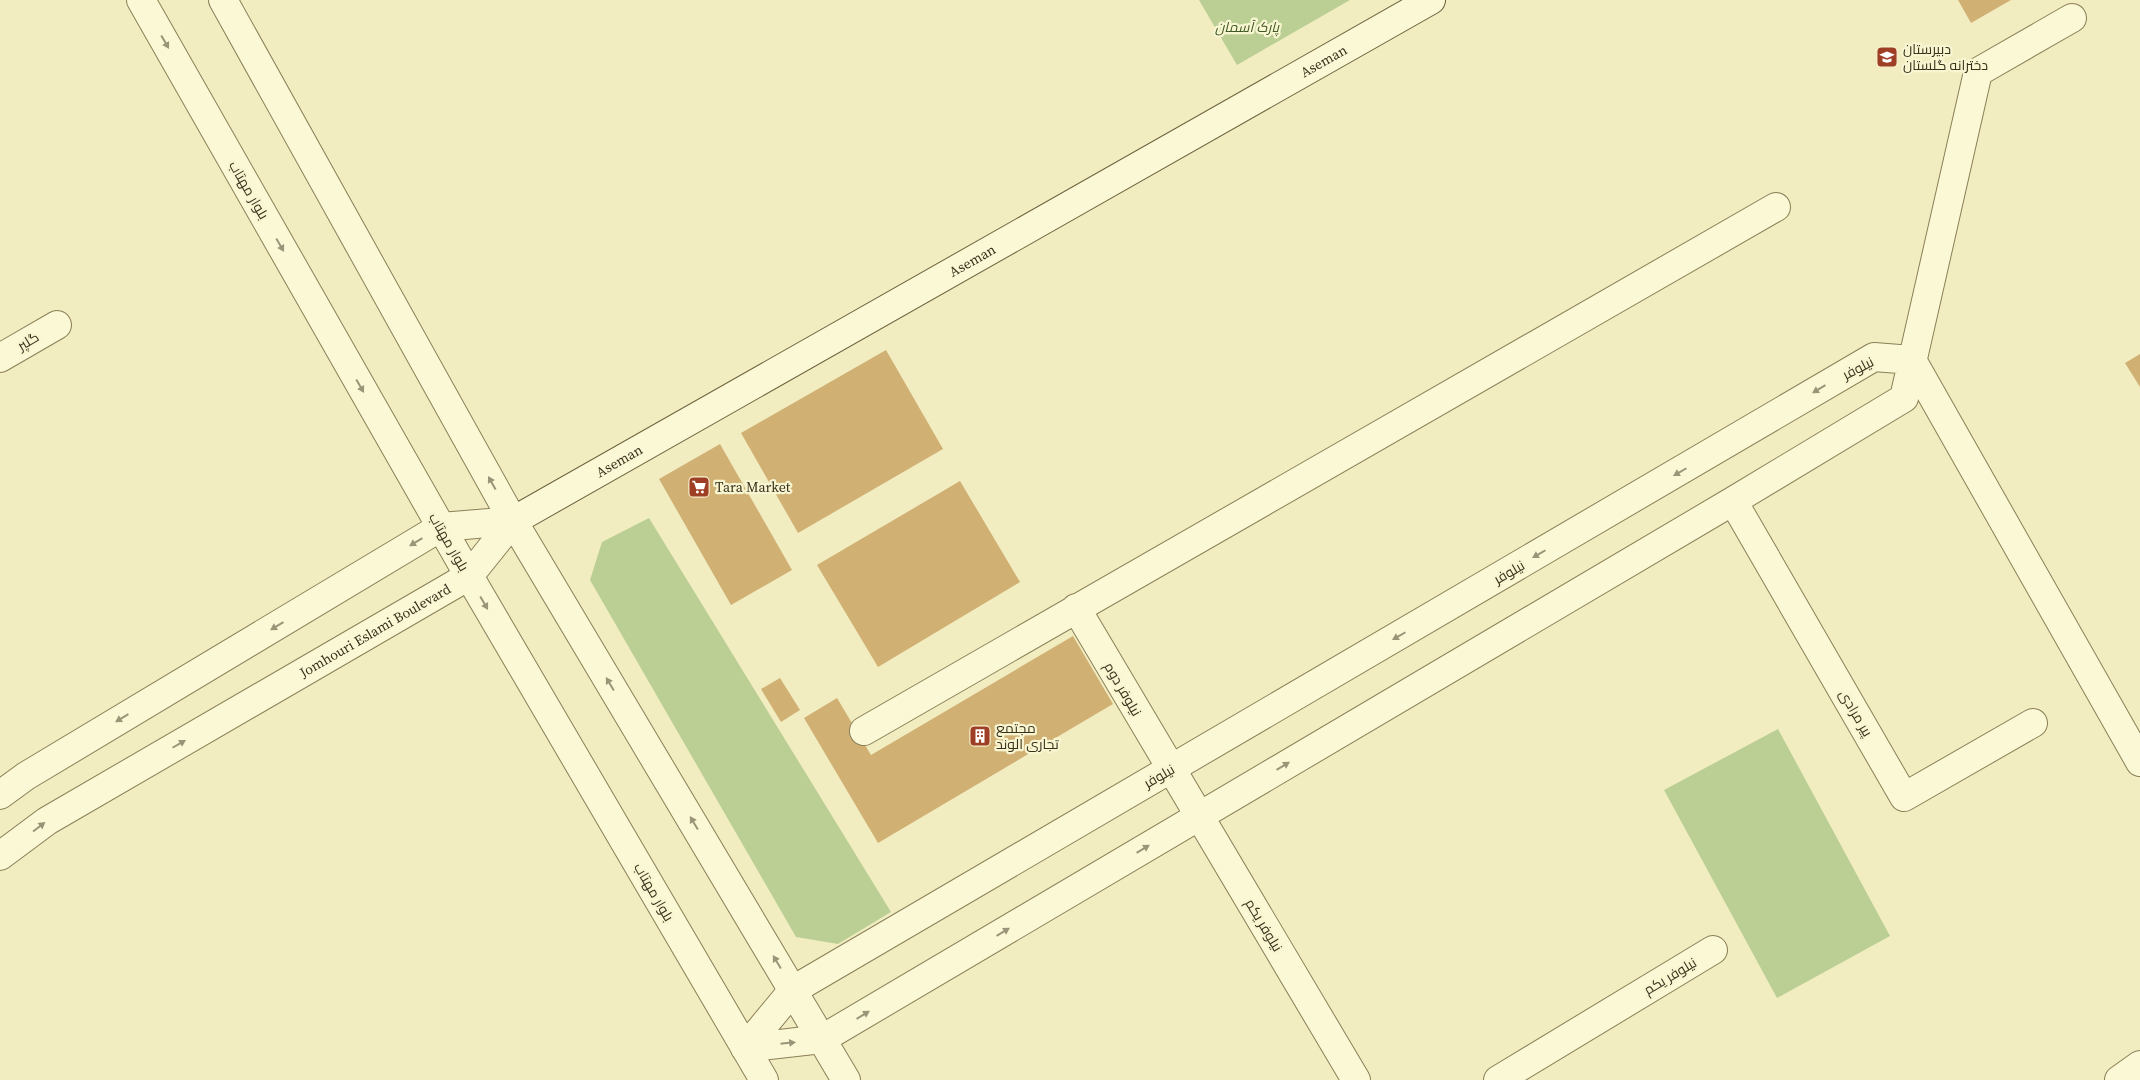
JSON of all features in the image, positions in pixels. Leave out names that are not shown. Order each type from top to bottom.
[{"type":"street","name":"بلوار مهتاب","points":[[141,0],[469,576],[764,1080]]},
{"type":"street","points":[[223,0],[513,521],[846,1080]]},
{"type":"street","name":"Aseman","points":[[513,521],[1431,0]]},
{"type":"street","points":[[745,1048],[822,1039],[1904,398],[1978,72],[2072,18]]},
{"type":"street","points":[[864,731],[1776,208]]},
{"type":"street","name":"گلپر","points":[[0,358],[56,325]]},
{"type":"street","name":"نیلوفر","points":[[745,1048],[794,990],[1874,357],[1912,360]]},
{"type":"street","points":[[1912,360],[2140,762]]},
{"type":"street","name":"پیر مرادی","points":[[1733,501],[1904,797],[2032,723]]},
{"type":"street","points":[[0,795],[26,776],[441,527],[513,521]]},
{"type":"street","name":"Jomhouri Eslami Boulevard","points":[[0,856],[47,821],[469,576],[513,521]]},
{"type":"street","name":"نیلوفر دوم","points":[[1076,608],[1171,770]]},
{"type":"street","name":"نیلوفر یکم","points":[[1171,770],[1356,1080]]},
{"type":"street","name":"نیلوفر یکم","points":[[1498,1080],[1713,950]]},
{"type":"street","points":[[2120,1080],[2140,1065]]},
{"type":"green space","name":"پارک آسمان","points":[[1199,0],[1350,0],[1237,65]]},
{"type":"green space","points":[[649,518],[891,912],[838,944],[796,937],[590,580],[602,542]]},
{"type":"green space","points":[[1778,729],[1890,936],[1777,998],[1664,790]]},
{"type":"building","points":[[1958,0],[2011,0],[1971,23]]},
{"type":"building","points":[[886,350],[943,449],[798,533],[741,433]]},
{"type":"building","points":[[2140,354],[2140,387],[2125,363]]},
{"type":"building","points":[[720,444],[792,570],[731,605],[659,479]]},
{"type":"building","points":[[960,481],[1020,582],[878,667],[817,565]]},
{"type":"building","name":"مجتمع تجاری الوند","points":[[1073,636],[1113,704],[878,843],[804,718],[837,698],[871,755]]},
{"type":"building","points":[[780,678],[800,710],[781,722],[761,689]]},
{"type":"place","name":"دبیرستان دخترانه گلستان","points":[[1887,57]]},
{"type":"place","name":"Tara Market","points":[[699,487]]},
{"type":"place","name":"مجتمع تجاری الوند","points":[[980,736]]}]
